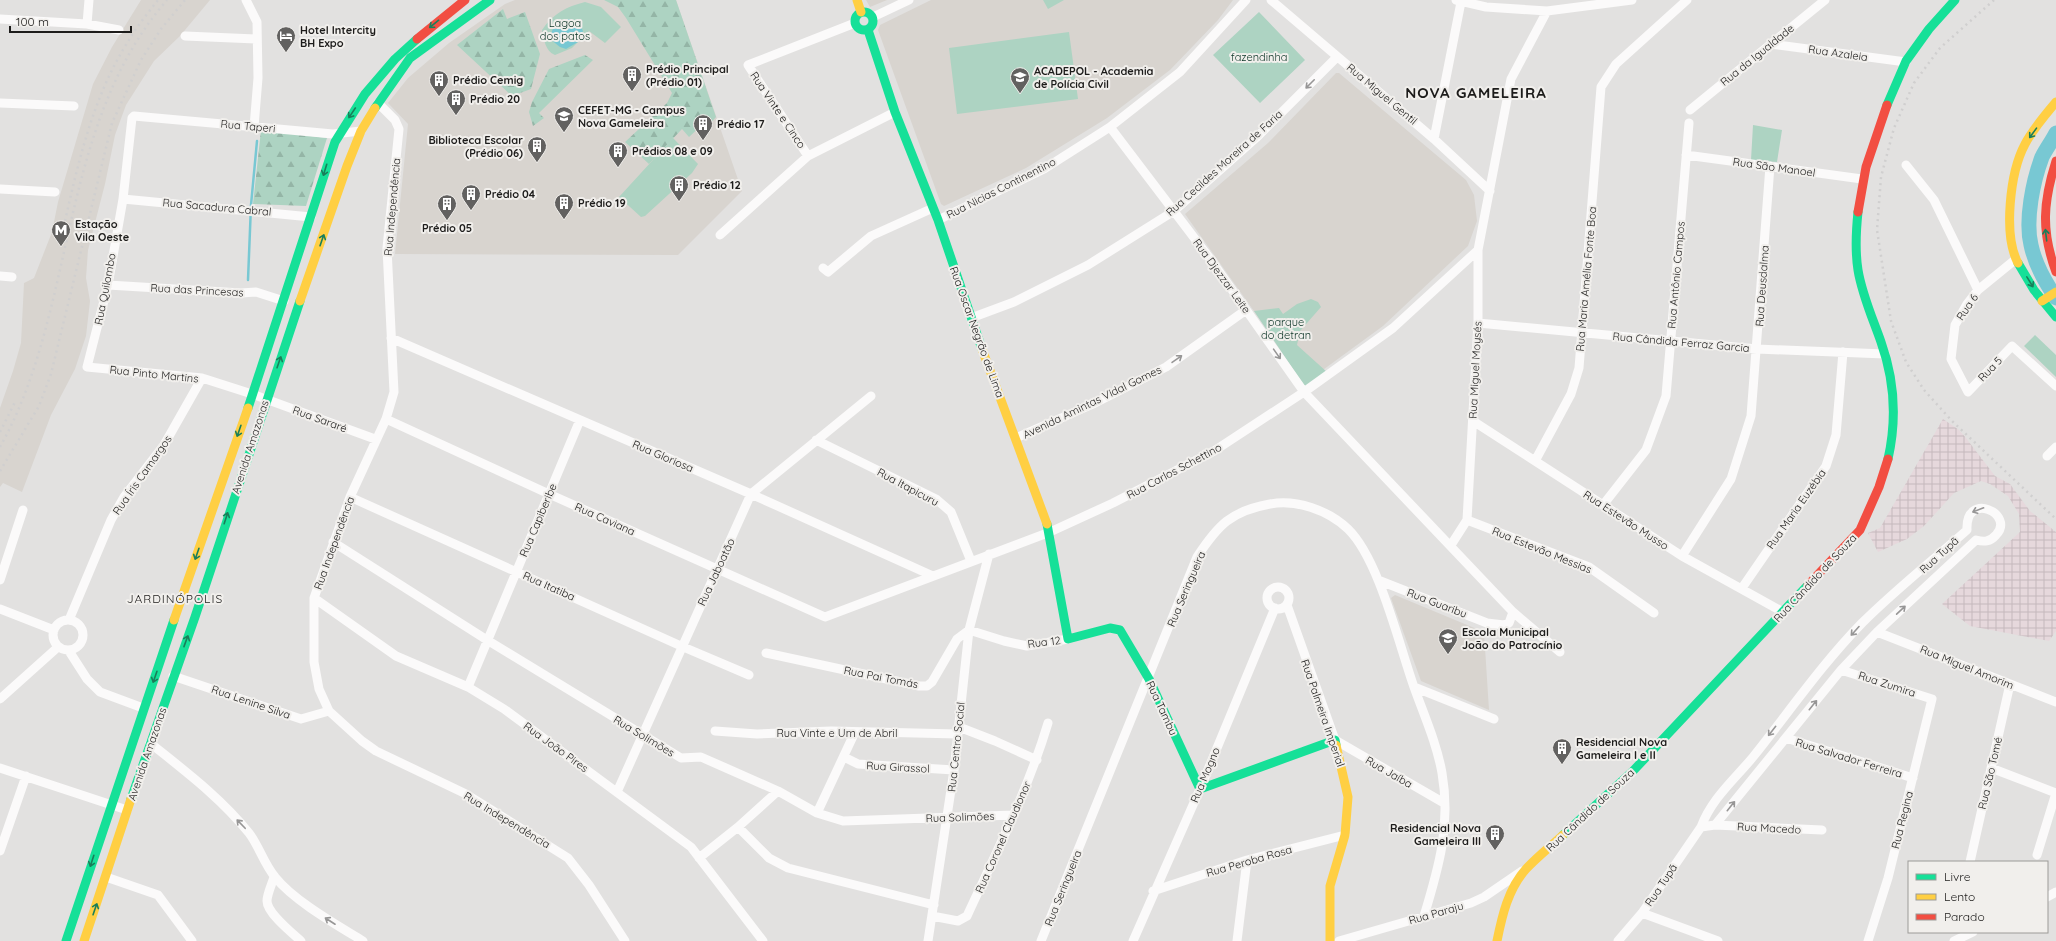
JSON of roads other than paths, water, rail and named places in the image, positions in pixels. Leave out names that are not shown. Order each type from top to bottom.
[{"type":"main road","name":"Avenida Amazonas","points":[[66,941],[143,708],[284,301],[329,158],[339,133],[354,110],[395,59],[433,24],[465,0]]},
{"type":"main road","name":"Avenida Amazonas","points":[[84,941],[127,810],[195,617],[266,399],[361,131],[378,103],[410,58],[490,0]]},
{"type":"main road","points":[[857,0],[861,12]]},
{"type":"main road","name":"Rua Cândido de Souza","points":[[1497,941],[1503,913],[1511,891],[1525,870],[1633,771],[1860,530],[1869,512],[1893,444],[1895,395],[1885,354],[1867,306],[1858,269],[1856,219],[1862,179],[1878,125],[1906,62],[1930,28],[1955,0]]},
{"type":"main road","points":[[861,12],[867,12],[873,18],[873,23],[868,30],[859,28],[855,23],[857,16],[861,12]]},
{"type":"main road","name":"Rua Oscar Negrão de Lima","points":[[868,30],[895,112],[938,220],[971,318],[1050,532],[1068,639]]},
{"type":"main road","points":[[2056,102],[2025,144],[2015,173],[2011,201],[2011,232],[2016,259],[2056,317]]},
{"type":"main road","points":[[2056,161],[2048,184],[2043,211],[2048,254],[2056,272]]},
{"type":"main road","points":[[2044,300],[2056,292]]},
{"type":"main road","name":"Rua 12","points":[[1068,639],[1110,628],[1120,630]]},
{"type":"main road","name":"Rua Tambu","points":[[1120,630],[1149,679],[1200,788]]},
{"type":"main road","points":[[1200,788],[1335,740]]},
{"type":"main road","name":"Rua Palmeira Imperial","points":[[1330,941],[1328,917],[1330,886],[1345,835],[1348,797],[1335,740]]},
{"type":"street","points":[[87,24],[89,0]]},
{"type":"street","points":[[246,0],[257,22],[258,78],[254,127]]},
{"type":"street","points":[[873,18],[909,0]]},
{"type":"street","name":"Rua Nicias Continentino","points":[[938,220],[1044,169],[1110,127],[1180,72],[1246,0]]},
{"type":"street","name":"Rua Miguel Gentil","points":[[1271,0],[1434,139],[1490,191]]},
{"type":"street","points":[[1434,139],[1458,1],[1486,7],[1547,11],[1632,0]]},
{"type":"street","name":"Rua Maria Amélia Fonte Boa","points":[[1535,461],[1571,394],[1578,368],[1582,334],[1601,88],[1616,64],[1687,0]]},
{"type":"street","name":"Rua da Igualdade","points":[[1690,110],[1824,0]]},
{"type":"street","name":"Rua Miguel Moysés","points":[[1451,545],[1467,520],[1478,323],[1478,250],[1511,79],[1547,11]]},
{"type":"street","points":[[0,19],[87,24],[119,30]]},
{"type":"street","name":"Rua Vinte e Cinco","points":[[808,156],[748,65],[855,23]]},
{"type":"street","points":[[185,36],[257,39]]},
{"type":"street","name":"Rua Azaleia","points":[[1771,44],[1906,62]]},
{"type":"street","name":"Rua Cecildes Moreira de Faria","points":[[971,318],[1014,302],[1088,265],[1174,211],[1256,138],[1337,57]]},
{"type":"street","points":[[0,103],[74,106]]},
{"type":"street","name":"Rua Independência","points":[[378,103],[396,120],[399,129],[387,248],[394,392],[386,419],[375,439],[350,497],[314,598],[314,662],[319,689],[329,711],[376,751],[466,794],[568,858],[590,885],[625,941]]},
{"type":"street","points":[[720,235],[808,156],[895,112]]},
{"type":"street","name":"Rua Taperi","points":[[134,116],[339,133],[361,131]]},
{"type":"street","name":"Rua Quilombo","points":[[87,367],[108,285],[123,199],[132,118],[134,116]]},
{"type":"street","name":"Rua Antônio Campos","points":[[1604,505],[1646,450],[1666,396],[1689,123]]},
{"type":"street","name":"Rua Djezzar Leite","points":[[1110,127],[1174,211],[1304,392],[1437,534],[1451,545],[1513,612],[1560,652]]},
{"type":"street","name":"Rua São Manoel","points":[[1686,155],[1862,179]]},
{"type":"street","points":[[1906,165],[1934,200],[1978,290]]},
{"type":"street","name":"Rua Deusdalma","points":[[1682,556],[1731,479],[1751,416],[1770,166]]},
{"type":"street","points":[[0,189],[55,192]]},
{"type":"street","name":"Rua Sacadura Cabral","points":[[123,199],[252,210],[311,217]]},
{"type":"street","name":"Rua Nicias Continentino","points":[[823,268],[828,272],[871,236],[933,208]]},
{"type":"street","name":"Rua Carlos Schettino","points":[[825,617],[1050,532],[1114,503],[1214,451],[1304,392],[1393,328],[1478,250]]},
{"type":"street","name":"Rua 6","points":[[1968,392],[1951,359],[1955,325],[1966,304],[1978,290],[2016,259]]},
{"type":"street","points":[[0,276],[12,277]]},
{"type":"street","name":"Rua das Princesas","points":[[108,285],[241,293],[256,292],[284,301]]},
{"type":"street","name":"Avenida Amintas Vidal Gomes","points":[[1016,438],[1093,404],[1166,367],[1246,310]]},
{"type":"street","name":"Rua Cândida Ferraz Garcia","points":[[1478,323],[1582,334],[1757,349],[1885,354]]},
{"type":"street","name":"Rua Gloriosa","points":[[391,338],[751,494],[933,576]]},
{"type":"street","name":"Rua 5","points":[[1968,392],[2012,346],[2056,386]]},
{"type":"street","name":"Rua Maria Euzébia","points":[[1742,588],[1826,466],[1836,435],[1843,352]]},
{"type":"street","name":"Rua Pinto Martins","points":[[87,367],[202,378],[266,399]]},
{"type":"street","name":"Rua Íris Camargos","points":[[69,620],[111,520],[124,496],[164,445],[202,378]]},
{"type":"street","name":"Rua Jaboatão","points":[[617,792],[681,646],[718,569],[751,494],[871,396]]},
{"type":"street","name":"Rua Sararé","points":[[266,399],[375,439]]},
{"type":"street","name":"Rua Caviana","points":[[386,419],[549,494],[825,617]]},
{"type":"street","name":"Rua Capiberibe","points":[[468,687],[515,571],[580,420]]},
{"type":"street","name":"Rua Estevão Musso","points":[[1473,421],[1682,556],[1783,612]]},
{"type":"street","name":"Rua Itapicuru","points":[[816,440],[936,499],[951,512],[972,561]]},
{"type":"street","points":[[2047,456],[2056,447]]},
{"type":"street","name":"Rua Itatiba","points":[[350,497],[681,646],[749,675]]},
{"type":"street","name":"Rua Seringueira","points":[[1041,941],[1149,679],[1197,557],[1209,538],[1225,520],[1255,507],[1282,502],[1328,514],[1348,529],[1361,546],[1378,580],[1434,744],[1442,774],[1446,825],[1443,846],[1424,916]]},
{"type":"street","name":"Rua Tupã","points":[[1618,941],[1642,913],[1701,827],[1707,812],[1721,792],[1752,758],[1814,678],[1863,622],[1967,530],[1966,522],[1970,514],[1977,509],[1985,508],[1993,511],[1999,517],[2000,525],[1998,533],[1992,539],[1984,542],[1976,540],[1877,632],[1841,670],[1715,825]]},
{"type":"street","points":[[0,580],[23,510]]},
{"type":"street","name":"Rua Estevão Messias","points":[[1467,520],[1589,567],[1654,613]]},
{"type":"street","name":"Rua Solimões","points":[[333,542],[487,640],[681,758],[701,757],[778,791],[816,813],[843,821],[1014,815]]},
{"type":"street","name":"Rua Centro Social","points":[[928,941],[954,770],[969,630],[989,554]]},
{"type":"street","name":"Rua Guaribu","points":[[1378,580],[1487,623],[1504,625],[1509,623],[1513,612]]},
{"type":"street","points":[[1277,587],[1284,588],[1289,594],[1287,605],[1281,608],[1275,608],[1269,604],[1267,597],[1270,590],[1277,587]]},
{"type":"street","name":"Rua João Pires","points":[[314,598],[396,656],[468,687],[504,709],[691,847],[763,941]]},
{"type":"street","name":"Rua Palmeira Imperial","points":[[1287,605],[1335,740]]},
{"type":"street","name":"Rua Mogno","points":[[1133,941],[1153,891],[1200,788],[1275,608]]},
{"type":"street","points":[[0,609],[54,630]]},
{"type":"street","points":[[69,651],[79,647],[84,637],[82,628],[78,624],[69,620],[59,623],[54,630],[54,640],[58,646],[69,651],[87,679],[100,692],[143,708]]},
{"type":"street","name":"Rua 12","points":[[969,630],[1004,641],[1027,646],[1068,639]]},
{"type":"street","name":"Rua Pai Tomás","points":[[766,653],[906,684],[927,686],[932,682],[957,639],[969,630]]},
{"type":"street","name":"Rua Miguel Amorim","points":[[1877,632],[2056,702]]},
{"type":"street","points":[[0,699],[58,646]]},
{"type":"street","name":"Rua Zumira","points":[[1841,670],[1932,699]]},
{"type":"street","name":"Rua Lenine Silva","points":[[173,676],[301,719],[329,711]]},
{"type":"street","name":"Rua São Tomé","points":[[1970,861],[2010,684]]},
{"type":"street","points":[[1414,687],[1494,719]]},
{"type":"street","name":"Rua Regina","points":[[1868,941],[1888,878],[1932,699]]},
{"type":"street","name":"Rua Coronel Claudionor","points":[[932,916],[958,921],[967,916],[1014,815],[1037,760],[1048,723]]},
{"type":"street","name":"Rua Vinte e Um de Abril","points":[[715,731],[757,734],[958,731],[995,740],[1037,760]]},
{"type":"street","points":[[816,813],[855,732]]},
{"type":"street","name":"Rua Salvador Ferreira","points":[[1786,738],[1913,778]]},
{"type":"street","name":"Rua Jaíba","points":[[1335,740],[1444,803]]},
{"type":"street","points":[[150,743],[207,789],[249,833],[274,877],[328,920],[363,941]]},
{"type":"street","name":"Rua Girassol","points":[[844,757],[858,764],[954,770]]},
{"type":"street","points":[[0,768],[127,810]]},
{"type":"street","points":[[1991,768],[2056,793],[2037,855]]},
{"type":"street","points":[[0,851],[26,776]]},
{"type":"street","points":[[699,858],[738,827],[778,791]]},
{"type":"street","points":[[1701,827],[1715,825]]},
{"type":"street","name":"Rua Macedo","points":[[1715,825],[1822,830]]},
{"type":"street","points":[[738,827],[769,858],[788,868],[934,905]]},
{"type":"street","name":"Rua Peroba Rosa","points":[[1153,891],[1247,860],[1345,835]]},
{"type":"street","points":[[1238,941],[1247,860]]},
{"type":"street","name":"Rua Paraju","points":[[1339,941],[1484,898],[1519,872],[1525,870]]},
{"type":"street","points":[[106,877],[158,895],[192,941]]},
{"type":"street","points":[[274,877],[266,900],[267,905],[280,922],[301,941]]},
{"type":"street","points":[[1642,913],[1718,941]]},
{"type":"street","points":[[1954,941],[1971,933]]},
{"type":"water","points":[[569,19],[578,22],[583,31],[578,42],[566,49],[560,47],[550,39],[552,31],[556,25]]},
{"type":"waterway","points":[[2056,133],[2042,157],[2033,189],[2029,212],[2029,235],[2035,259],[2044,279],[2056,298]]},
{"type":"waterway","points":[[248,280],[251,205],[257,141]]},
{"type":"railway","points":[[65,221],[82,151],[106,82],[132,35],[158,0]]},
{"type":"railway","points":[[0,447],[25,393],[44,336],[86,161],[105,104],[131,50],[167,0]]},
{"type":"railway","points":[[0,471],[39,406],[51,374],[112,123],[141,60],[161,29],[185,0]]},
{"type":"railway","points":[[1994,0],[1940,48],[1914,83],[1894,128],[1881,177],[1877,230],[1891,321],[1906,362],[1924,390],[1952,421],[2056,519]]},
{"type":"railway","points":[[0,432],[16,400]]},
{"type":"place","name":"Hotel Intercity BH Expo","points":[[286,53]]},
{"type":"place","name":"Prédio Principal (Prédio 01)","points":[[632,92]]},
{"type":"place","name":"ACADEPOL - Academia de Polícia Civil","points":[[1020,94]]},
{"type":"place","name":"Prédio Cemig","points":[[439,97]]},
{"type":"place","name":"Prédio 20","points":[[456,116]]},
{"type":"place","name":"CEFET-MG - Campus Nova Gameleira","points":[[564,133]]},
{"type":"place","name":"Prédio 17","points":[[703,141]]},
{"type":"place","name":"Biblioteca Escolar (Prédio 06)","points":[[537,163]]},
{"type":"place","name":"Prédios 08 e 09","points":[[618,168]]},
{"type":"place","name":"Prédio 12","points":[[679,202]]},
{"type":"place","name":"Prédio 04","points":[[471,211]]},
{"type":"place","name":"Prédio 19","points":[[564,220]]},
{"type":"place","name":"Prédio 05","points":[[447,221]]},
{"type":"place","name":"Estação Vila Oeste","points":[[61,247]]},
{"type":"place","name":"Escola Municipal João do Patrocínio","points":[[1448,655]]},
{"type":"place","name":"Residencial Nova Gameleira I e II","points":[[1562,765]]},
{"type":"place","name":"Residencial Nova Gameleira III","points":[[1495,851]]},
{"type":"district","name":"NOVA GAMELEIRA","points":[[1476,93]]},
{"type":"district","name":"JARDINÓPOLIS","points":[[175,599]]},
{"type":"park label","name":"Lagoa dos patos","points":[[565,29]]},
{"type":"park label","name":"fazendinha","points":[[1259,57]]},
{"type":"park label","name":"parque do detran","points":[[1286,328]]}]
